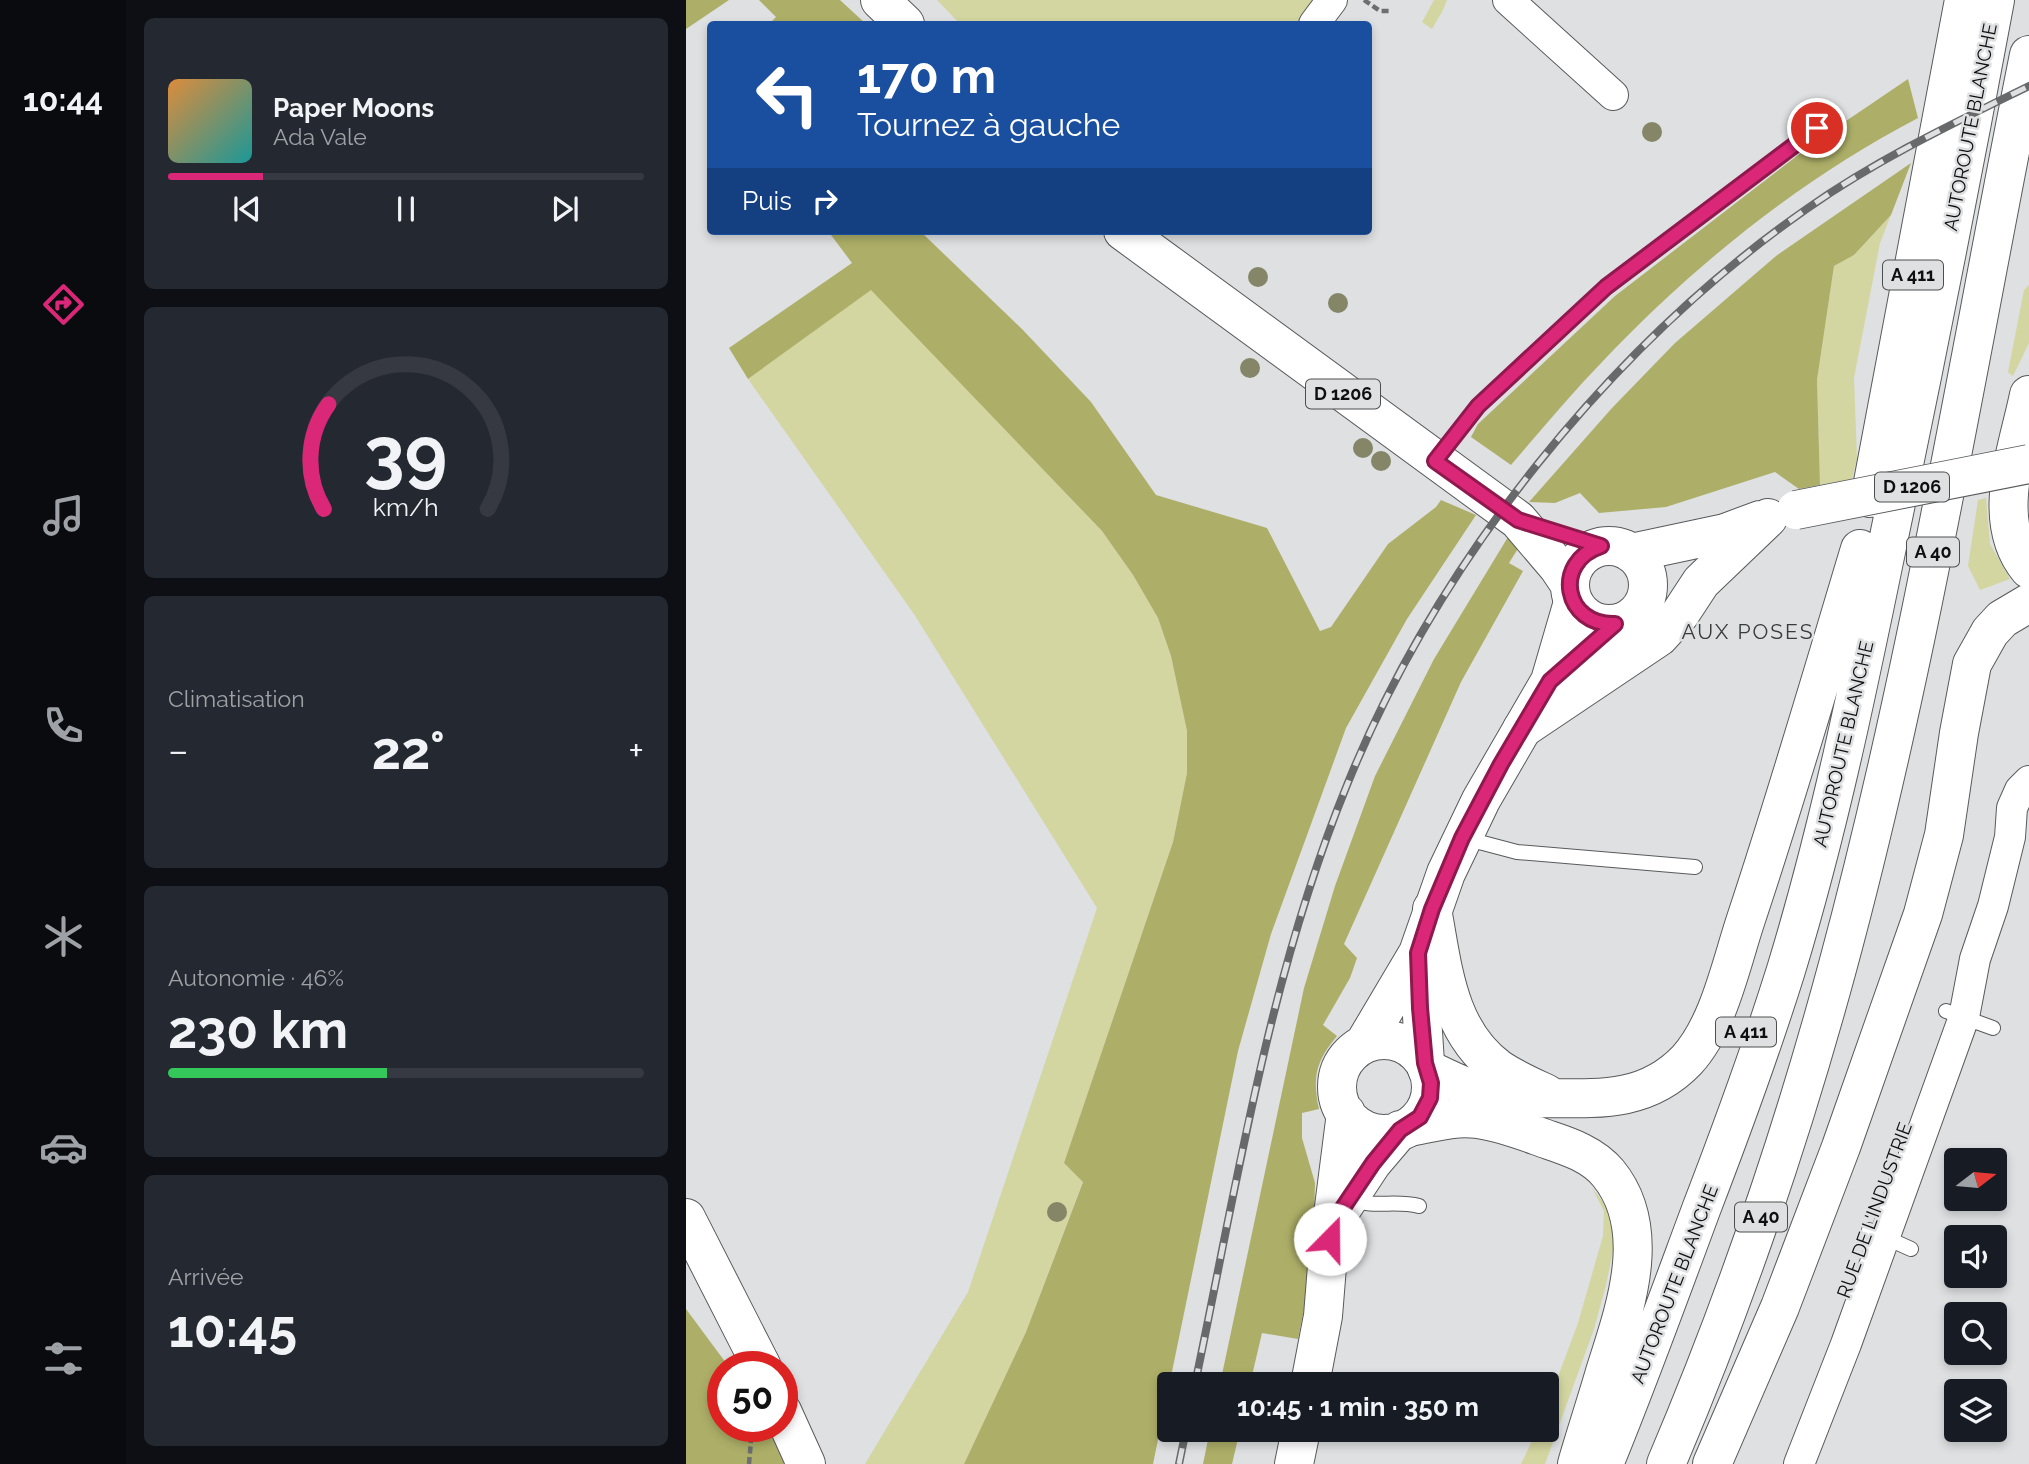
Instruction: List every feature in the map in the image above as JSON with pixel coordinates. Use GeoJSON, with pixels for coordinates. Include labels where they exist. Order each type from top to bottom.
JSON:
{"type":"FeatureCollection","features":[{"type":"Feature","properties":{"kind":"main road"},"geometry":{"type":"LineString","coordinates":[[880,0],[902,21]]}},
{"type":"Feature","properties":{"kind":"main road","name":"AUTOROUTE BLANCHE"},"geometry":{"type":"LineString","coordinates":[[1860,549],[1964,0]]}},
{"type":"Feature","properties":{"kind":"main road","name":"AUTOROUTE BLANCHE"},"geometry":{"type":"LineString","coordinates":[[1604,1464],[1747,1090],[1787,967],[1838,774],[1918,396],[1994,0]]}},
{"type":"Feature","properties":{"kind":"main road","name":"A 40"},"geometry":{"type":"LineString","coordinates":[[1666,1464],[1727,1312],[1758,1224],[1797,1105],[1838,964],[1878,804],[1930,568],[2029,55]]}},
{"type":"Feature","properties":{"kind":"main road","name":"D 1206"},"geometry":{"type":"LineString","coordinates":[[1142,237],[1435,461],[1518,520],[1558,567],[1572,593]]}},
{"type":"Feature","properties":{"kind":"main road"},"geometry":{"type":"LineString","coordinates":[[2029,395],[2007,511],[2016,550],[2029,569]]}},
{"type":"Feature","properties":{"kind":"main road","name":"D 1206"},"geometry":{"type":"LineString","coordinates":[[1518,520],[1616,549],[1725,533],[1782,514],[2029,464]]}},
{"type":"Feature","properties":{"kind":"main road"},"geometry":{"type":"LineString","coordinates":[[1522,729],[1659,637],[1706,576],[1782,514]]}},
{"type":"Feature","properties":{"kind":"main road","name":"D 1206"},"geometry":{"type":"LineString","coordinates":[[1646,594],[1725,533]]}},
{"type":"Feature","properties":{"kind":"main road"},"geometry":{"type":"LineString","coordinates":[[1550,681],[1615,624],[1635,614],[1646,594],[1645,571],[1616,549],[1592,549],[1578,560],[1570,576],[1572,593],[1550,681],[1462,838],[1432,909],[1418,953],[1364,1044],[1346,1060],[1340,1074],[1339,1099],[1346,1113],[1359,1125],[1374,1132],[1392,1133],[1454,1119],[1476,1119],[1565,1145],[1591,1158],[1609,1174],[1619,1191],[1631,1225],[1631,1273],[1615,1340],[1577,1464]]}},
{"type":"Feature","properties":{"kind":"main road"},"geometry":{"type":"LineString","coordinates":[[1364,1044],[1383,1040],[1401,1043],[1412,1049],[1426,1066],[1487,1094],[1506,1098],[1591,1100],[1632,1094],[1670,1075],[1686,1061],[1699,1045],[1717,1007],[1760,878],[1860,549]]}},
{"type":"Feature","properties":{"kind":"main road","name":"A 411"},"geometry":{"type":"LineString","coordinates":[[1702,1208],[1792,857],[1860,549]]}},
{"type":"Feature","properties":{"kind":"main road"},"geometry":{"type":"LineString","coordinates":[[1572,593],[1590,619],[1615,624]]}},
{"type":"Feature","properties":{"kind":"main road"},"geometry":{"type":"LineString","coordinates":[[1712,1464],[1789,1282],[1923,914],[1944,835],[1972,664],[1990,632],[2009,614],[2029,603]]}},
{"type":"Feature","properties":{"kind":"main road"},"geometry":{"type":"LineString","coordinates":[[1432,909],[1451,1005],[1470,1040],[1499,1068],[1555,1098]]}},
{"type":"Feature","properties":{"kind":"main road"},"geometry":{"type":"LineString","coordinates":[[1340,1211],[1373,1163],[1424,1111],[1430,1098],[1431,1083],[1426,1066],[1418,953]]}},
{"type":"Feature","properties":{"kind":"main road"},"geometry":{"type":"LineString","coordinates":[[1312,1372],[1340,1211],[1346,1113]]}},
{"type":"Feature","properties":{"kind":"main road"},"geometry":{"type":"LineString","coordinates":[[686,1218],[754,1351]]}},
{"type":"Feature","properties":{"kind":"main road"},"geometry":{"type":"LineString","coordinates":[[796,1442],[806,1464]]}},
{"type":"Feature","properties":{"kind":"main road"},"geometry":{"type":"LineString","coordinates":[[1294,1464],[1299,1442]]}},
{"type":"Feature","properties":{"kind":"street"},"geometry":{"type":"LineString","coordinates":[[1316,21],[1332,0]]}},
{"type":"Feature","properties":{"kind":"street"},"geometry":{"type":"LineString","coordinates":[[1508,0],[1614,95]]}},
{"type":"Feature","properties":{"kind":"street","name":"RUE DE L'INDUSTRIE"},"geometry":{"type":"LineString","coordinates":[[1799,1464],[2019,827],[2012,808],[2020,790],[2029,781]]}},
{"type":"Feature","properties":{"kind":"street","name":"RUE DE L'INDUSTRIE"},"geometry":{"type":"LineString","coordinates":[[1779,1464],[1877,1233]]}},
{"type":"Feature","properties":{"kind":"lane"},"geometry":{"type":"LineString","coordinates":[[1435,461],[1478,406],[1606,287],[1817,128]]}},
{"type":"Feature","properties":{"kind":"lane"},"geometry":{"type":"LineString","coordinates":[[1462,838],[1517,852],[1695,867]]}},
{"type":"Feature","properties":{"kind":"lane"},"geometry":{"type":"LineString","coordinates":[[1955,1014],[1993,1028]]}},
{"type":"Feature","properties":{"kind":"lane"},"geometry":{"type":"LineString","coordinates":[[1340,1211],[1362,1203],[1377,1205],[1404,1202],[1419,1206]]}},
{"type":"Feature","properties":{"kind":"lane"},"geometry":{"type":"LineString","coordinates":[[1877,1233],[1912,1249]]}},
{"type":"Feature","properties":{"kind":"path"},"geometry":{"type":"LineString","coordinates":[[1364,0],[1380,11],[1391,11]]}},
{"type":"Feature","properties":{"kind":"path"},"geometry":{"type":"LineString","coordinates":[[749,1464],[751,1442]]}},
{"type":"Feature","properties":{"kind":"green space"},"geometry":{"type":"Polygon","coordinates":[[[686,0],[729,0],[686,29],[686,0]]]}},
{"type":"Feature","properties":{"kind":"green space"},"geometry":{"type":"Polygon","coordinates":[[[759,0],[840,0],[863,21],[772,21],[776,17],[759,0]]]}},
{"type":"Feature","properties":{"kind":"green space"},"geometry":{"type":"Polygon","coordinates":[[[937,0],[1316,0],[1299,21],[957,21],[937,0]]]}},
{"type":"Feature","properties":{"kind":"green space"},"geometry":{"type":"Polygon","coordinates":[[[1434,0],[1447,0],[1432,29],[1422,22],[1434,0]]]}},
{"type":"Feature","properties":{"kind":"green space"},"geometry":{"type":"Polygon","coordinates":[[[1908,79],[1918,118],[1832,168],[1751,226],[1712,258],[1638,325],[1603,361],[1511,465],[1471,437],[1478,424],[1615,296],[1815,142],[1908,79]]]}},
{"type":"Feature","properties":{"kind":"green space"},"geometry":{"type":"Polygon","coordinates":[[[1911,163],[1891,215],[1854,255],[1834,266],[1817,380],[1820,485],[1799,489],[1775,472],[1666,507],[1599,513],[1580,493],[1555,503],[1529,502],[1612,408],[1675,343],[1776,256],[1911,163]]]}},
{"type":"Feature","properties":{"kind":"green space"},"geometry":{"type":"Polygon","coordinates":[[[1891,215],[1880,243],[1854,378],[1857,459],[1852,479],[1820,485],[1817,380],[1834,266],[1854,255],[1891,215]]]}},
{"type":"Feature","properties":{"kind":"green space"},"geometry":{"type":"Polygon","coordinates":[[[831,235],[924,235],[1022,329],[1091,402],[1156,495],[1267,528],[1320,631],[1331,627],[1388,544],[1436,507],[1441,500],[1476,515],[1407,619],[1346,728],[1271,934],[1238,1051],[1172,1372],[1157,1372],[1158,1442],[1153,1464],[964,1464],[1026,1332],[1083,1182],[1064,1163],[1173,842],[1187,773],[1187,731],[1171,656],[1158,618],[1133,575],[1102,531],[871,290],[748,379],[729,348],[852,263],[831,235]]]}},
{"type":"Feature","properties":{"kind":"green space"},"geometry":{"type":"Polygon","coordinates":[[[2029,285],[2029,343],[2013,376],[2008,372],[2024,290],[2029,285]]]}},
{"type":"Feature","properties":{"kind":"green space"},"geometry":{"type":"Polygon","coordinates":[[[871,289],[1102,531],[1133,575],[1158,618],[1171,656],[1187,731],[1187,773],[1173,842],[1064,1163],[1083,1181],[1026,1332],[964,1464],[865,1464],[968,1292],[1097,908],[914,614],[748,379],[871,289]]]}},
{"type":"Feature","properties":{"kind":"green space"},"geometry":{"type":"Polygon","coordinates":[[[1986,498],[1990,544],[2010,579],[1980,590],[1968,566],[1978,500],[1986,498]]]}},
{"type":"Feature","properties":{"kind":"green space"},"geometry":{"type":"Polygon","coordinates":[[[1508,537],[1519,547],[1509,563],[1523,571],[1461,682],[1344,944],[1357,958],[1350,978],[1323,1025],[1337,1036],[1324,1053],[1316,1078],[1319,1109],[1302,1113],[1302,1138],[1315,1183],[1313,1265],[1298,1339],[1262,1333],[1253,1372],[1223,1372],[1304,988],[1335,886],[1375,776],[1434,659],[1508,537]]]}},
{"type":"Feature","properties":{"kind":"green space"},"geometry":{"type":"Polygon","coordinates":[[[1592,1188],[1609,1209],[1615,1241],[1594,1329],[1559,1425],[1559,1374],[1578,1323],[1603,1236],[1604,1211],[1592,1188]]]}},
{"type":"Feature","properties":{"kind":"green space"},"geometry":{"type":"Polygon","coordinates":[[[686,1309],[717,1351],[707,1351],[707,1442],[777,1442],[787,1464],[686,1464],[686,1309]]]}},
{"type":"Feature","properties":{"kind":"green space"},"geometry":{"type":"Polygon","coordinates":[[[1208,1442],[1237,1442],[1232,1464],[1203,1464],[1208,1442]]]}},
{"type":"Feature","properties":{"kind":"green space"},"geometry":{"type":"Polygon","coordinates":[[[1531,1442],[1553,1442],[1545,1464],[1521,1464],[1531,1442]]]}},
{"type":"Feature","properties":{"kind":"railway"},"geometry":{"type":"LineString","coordinates":[[1197,1372],[1258,1081],[1296,931],[1320,857],[1347,785],[1385,702],[1429,620],[1480,541],[1537,464],[1599,392],[1666,325],[1735,263],[1808,208],[1862,173],[2029,86]]}},
{"type":"Feature","properties":{"kind":"railway"},"geometry":{"type":"LineString","coordinates":[[1179,1464],[1184,1442]]}},
{"type":"Feature","properties":{"kind":"district","name":"AUX POSES"},"geometry":{"type":"Point","coordinates":[1748,632]}},
{"type":"Feature","properties":{"kind":"route"},"geometry":{"type":"LineString","coordinates":[[1330,1239],[1332,1224],[1373,1163],[1400,1130],[1409,1127],[1420,1117],[1430,1098],[1431,1083],[1425,1063],[1420,1008],[1418,953],[1432,909],[1462,838],[1501,764],[1550,681],[1615,624],[1598,622],[1584,615],[1573,602],[1570,590],[1570,576],[1578,560],[1592,549],[1601,546],[1518,520],[1435,461],[1478,406],[1606,287],[1817,128]]}}]}
